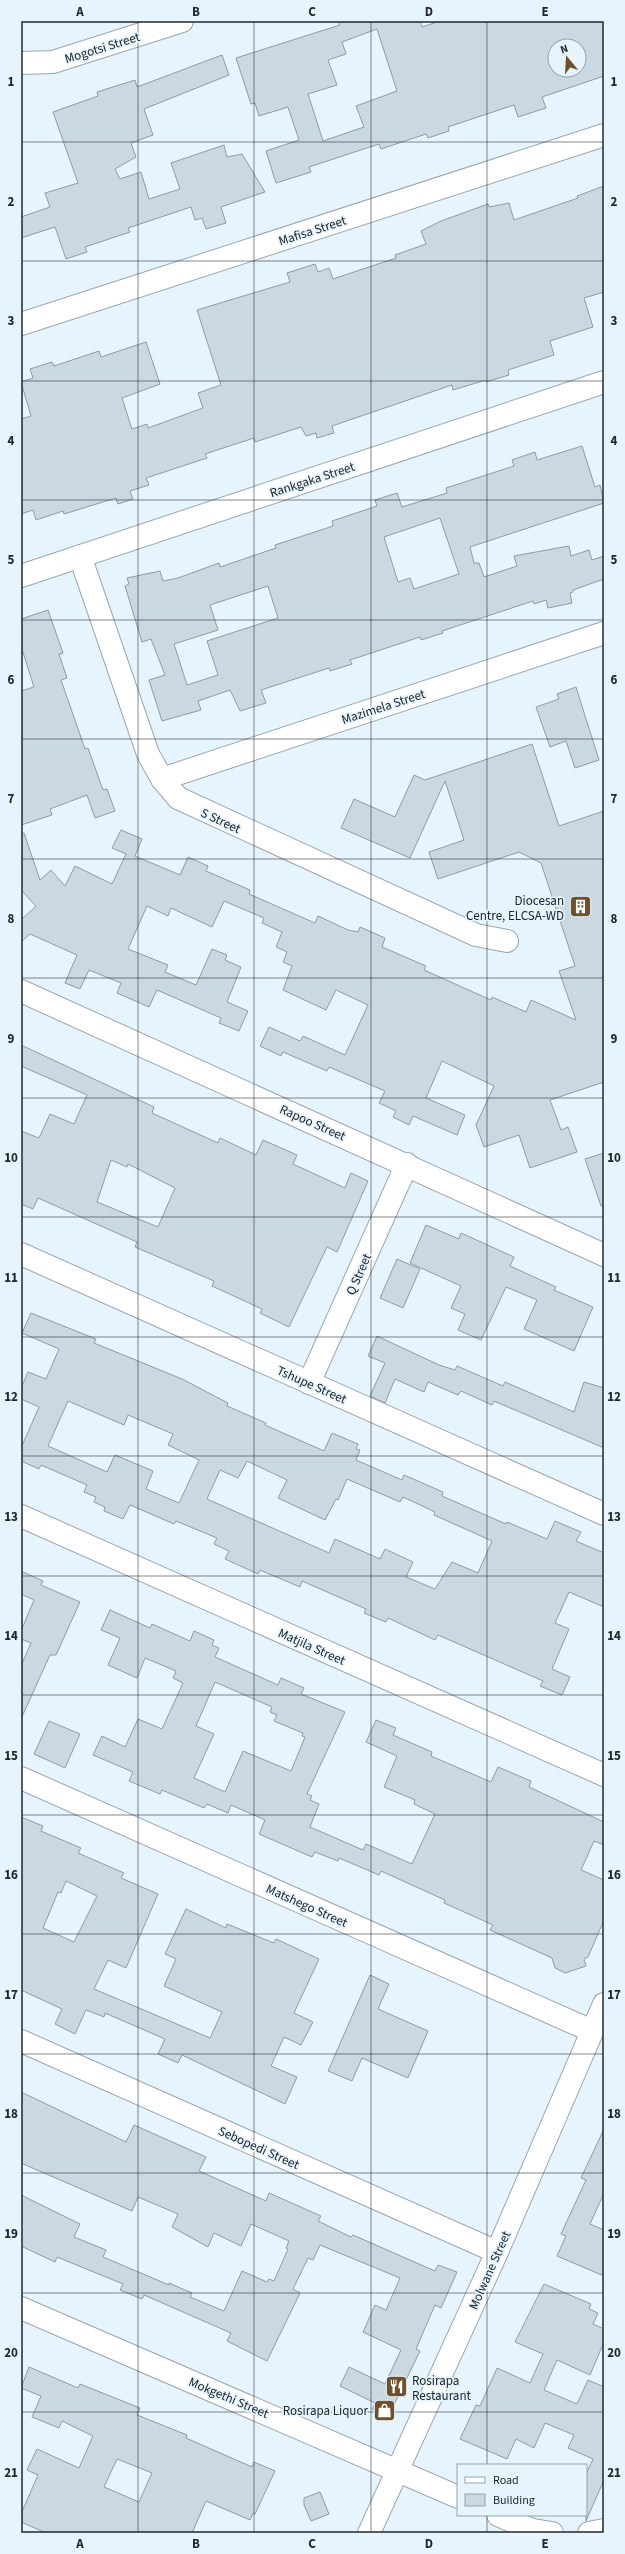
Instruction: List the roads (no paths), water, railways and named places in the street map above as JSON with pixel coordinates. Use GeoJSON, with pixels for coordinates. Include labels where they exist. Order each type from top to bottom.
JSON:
{"type":"FeatureCollection","features":[{"type":"Feature","properties":{"kind":"street","name":"Mogotsi Street"},"geometry":{"type":"LineString","coordinates":[[21,63],[53,62],[182,21]]}},
{"type":"Feature","properties":{"kind":"street","name":"Mafisa Street"},"geometry":{"type":"LineString","coordinates":[[21,324],[604,135]]}},
{"type":"Feature","properties":{"kind":"street","name":"Rankgaka Street"},"geometry":{"type":"LineString","coordinates":[[21,576],[604,382]]}},
{"type":"Feature","properties":{"kind":"street","name":"S Street"},"geometry":{"type":"LineString","coordinates":[[80,556],[148,754],[162,779],[178,798],[200,810],[476,935],[507,941]]}},
{"type":"Feature","properties":{"kind":"street","name":"Mazimela Street"},"geometry":{"type":"LineString","coordinates":[[162,779],[604,633]]}},
{"type":"Feature","properties":{"kind":"street","name":"Rapoo Street"},"geometry":{"type":"LineString","coordinates":[[21,991],[407,1164],[604,1255]]}},
{"type":"Feature","properties":{"kind":"street","name":"Q Street"},"geometry":{"type":"LineString","coordinates":[[309,1383],[407,1164]]}},
{"type":"Feature","properties":{"kind":"street","name":"Tshupe Street"},"geometry":{"type":"LineString","coordinates":[[21,1254],[604,1514]]}},
{"type":"Feature","properties":{"kind":"street","name":"Matjila Street"},"geometry":{"type":"LineString","coordinates":[[21,1516],[604,1775]]}},
{"type":"Feature","properties":{"kind":"street","name":"Matshego Street"},"geometry":{"type":"LineString","coordinates":[[21,1778],[592,2031]]}},
{"type":"Feature","properties":{"kind":"street","name":"Molwane Street"},"geometry":{"type":"LineString","coordinates":[[369,2533],[497,2252],[604,2004]]}},
{"type":"Feature","properties":{"kind":"street","name":"Sebopedi Street"},"geometry":{"type":"LineString","coordinates":[[21,2041],[497,2252]]}},
{"type":"Feature","properties":{"kind":"street","name":"Mokgethi Street"},"geometry":{"type":"LineString","coordinates":[[21,2308],[457,2497]]}},
{"type":"Feature","properties":{"kind":"street"},"geometry":{"type":"LineString","coordinates":[[500,2516],[540,2532]]}},
{"type":"Feature","properties":{"kind":"street"},"geometry":{"type":"LineString","coordinates":[[589,2533],[604,2530]]}},
{"type":"Feature","properties":{"kind":"place","name":"Diocesan Centre, ELCSA-WD"},"geometry":{"type":"Point","coordinates":[580,907]}},
{"type":"Feature","properties":{"kind":"place","name":"Rosirapa Restaurant"},"geometry":{"type":"Point","coordinates":[396,2387]}},
{"type":"Feature","properties":{"kind":"place","name":"Rosirapa Liquor"},"geometry":{"type":"Point","coordinates":[384,2410]}}]}
